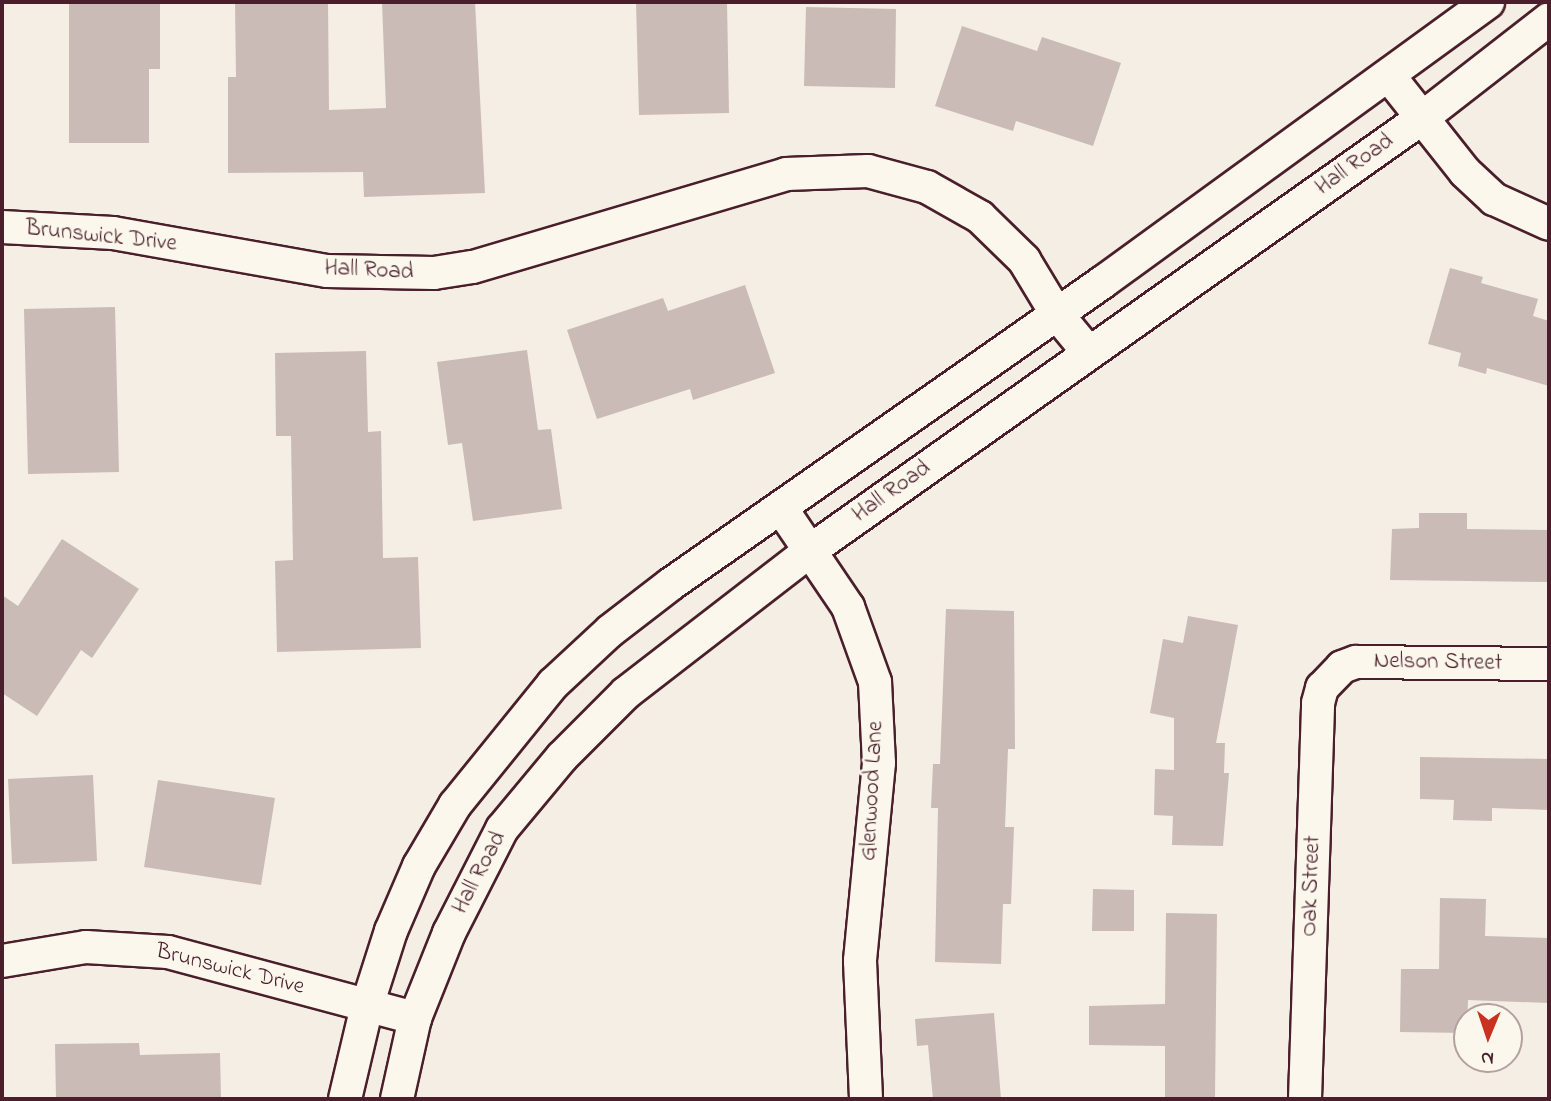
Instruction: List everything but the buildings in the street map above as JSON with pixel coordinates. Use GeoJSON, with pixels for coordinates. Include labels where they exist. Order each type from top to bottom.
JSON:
{"type":"FeatureCollection","features":[{"type":"Feature","properties":{"kind":"street"},"geometry":{"type":"LineString","coordinates":[[345,1099],[367,1006],[391,931],[419,866],[454,805],[502,742],[553,684],[610,631],[1389,76],[1488,2]]}},
{"type":"Feature","properties":{"kind":"street","name":"Hall Road"},"geometry":{"type":"LineString","coordinates":[[397,1099],[415,1018],[449,933],[502,829],[562,757],[626,693],[811,550],[1422,118],[1549,19]]}},
{"type":"Feature","properties":{"kind":"street"},"geometry":{"type":"LineString","coordinates":[[1389,76],[1465,172],[1494,199],[1549,224]]}},
{"type":"Feature","properties":{"kind":"street","name":"Hall Road"},"geometry":{"type":"LineString","coordinates":[[200,248],[327,271],[434,273],[473,267],[786,174],[868,171],[927,187],[980,217],[1024,260],[1056,313],[1089,353]]}},
{"type":"Feature","properties":{"kind":"street","name":"Brunswick Drive"},"geometry":{"type":"LineString","coordinates":[[2,227],[113,233],[200,248]]}},
{"type":"Feature","properties":{"kind":"street","name":"Glenwood Lane"},"geometry":{"type":"LineString","coordinates":[[781,508],[848,607],[868,654],[877,701],[879,763],[860,961],[866,1099]]}},
{"type":"Feature","properties":{"kind":"street","name":"Nelson Street"},"geometry":{"type":"LineString","coordinates":[[1330,676],[1356,662],[1549,664]]}},
{"type":"Feature","properties":{"kind":"street","name":"Oak Street"},"geometry":{"type":"LineString","coordinates":[[1305,1099],[1318,703],[1330,676]]}},
{"type":"Feature","properties":{"kind":"street","name":"Brunswick Drive"},"geometry":{"type":"LineString","coordinates":[[2,961],[86,947],[168,952],[415,1018]]}}]}
